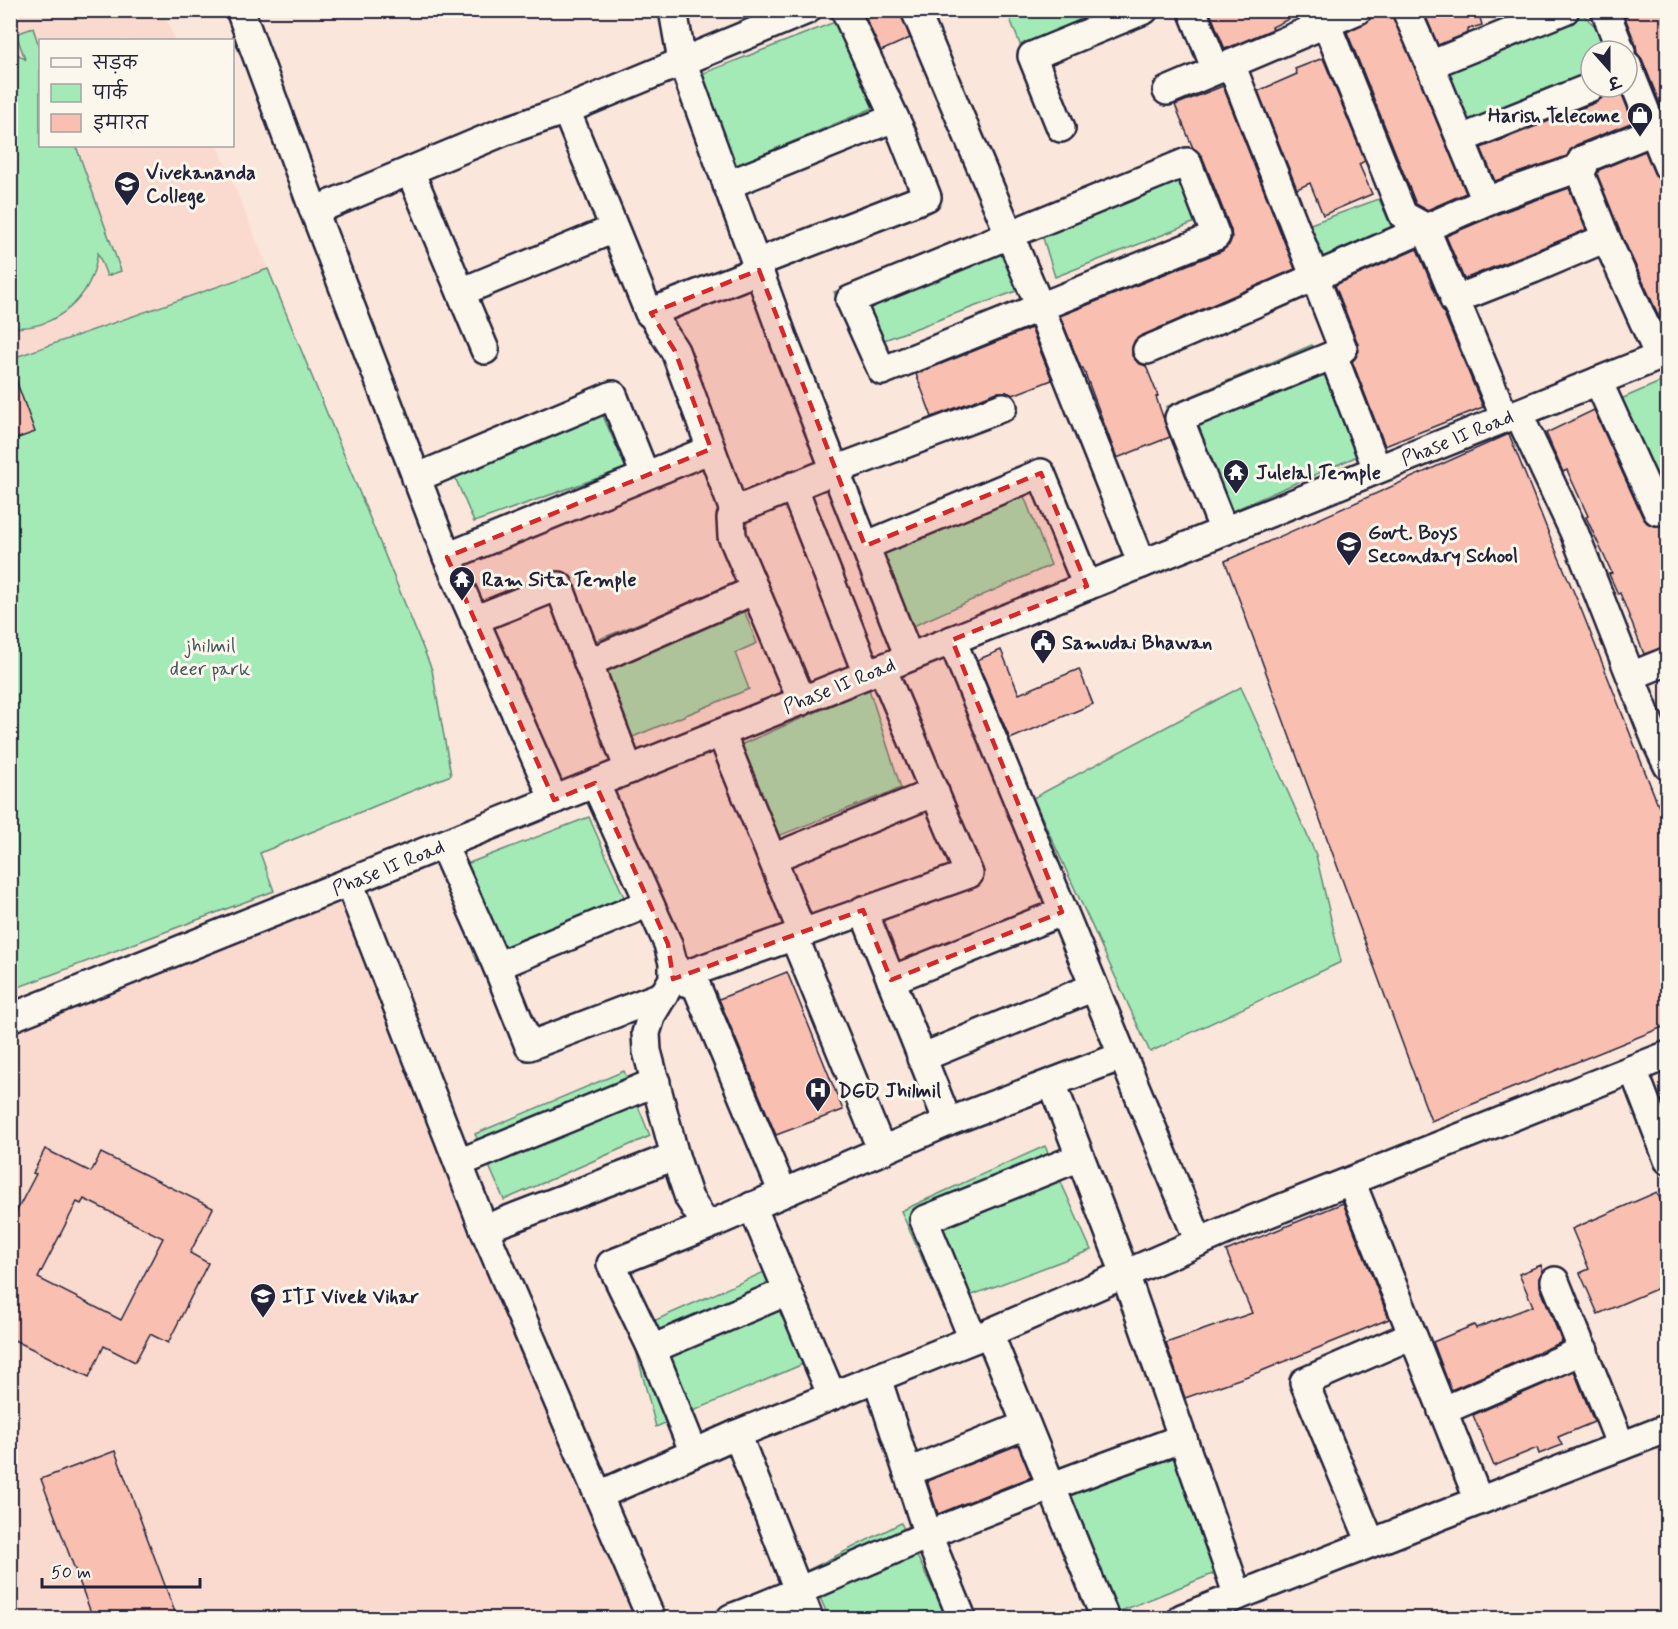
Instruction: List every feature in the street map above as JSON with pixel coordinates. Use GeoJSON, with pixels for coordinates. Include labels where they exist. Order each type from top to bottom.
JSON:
{"type":"FeatureCollection","features":[{"type":"Feature","properties":{"kind":"street"},"geometry":{"type":"LineString","coordinates":[[240,10],[314,211],[447,557],[554,800]]}},
{"type":"Feature","properties":{"kind":"street"},"geometry":{"type":"LineString","coordinates":[[673,10],[682,61],[788,351],[909,657]]}},
{"type":"Feature","properties":{"kind":"street"},"geometry":{"type":"LineString","coordinates":[[314,211],[505,131],[566,110],[807,10]]}},
{"type":"Feature","properties":{"kind":"street"},"geometry":{"type":"LineString","coordinates":[[651,313],[757,266],[927,196],[845,10]]}},
{"type":"Feature","properties":{"kind":"street"},"geometry":{"type":"LineString","coordinates":[[915,10],[1040,307],[1142,564]]}},
{"type":"Feature","properties":{"kind":"street"},"geometry":{"type":"LineString","coordinates":[[1061,128],[1032,56],[1144,10]]}},
{"type":"Feature","properties":{"kind":"street"},"geometry":{"type":"LineString","coordinates":[[1192,10],[1223,67],[1316,278],[1343,350],[1179,418],[1224,531]]}},
{"type":"Feature","properties":{"kind":"street"},"geometry":{"type":"LineString","coordinates":[[1167,91],[1358,10]]}},
{"type":"Feature","properties":{"kind":"street"},"geometry":{"type":"LineString","coordinates":[[1406,10],[1486,201]]}},
{"type":"Feature","properties":{"kind":"street"},"geometry":{"type":"LineString","coordinates":[[1430,65],[1565,10]]}},
{"type":"Feature","properties":{"kind":"street"},"geometry":{"type":"LineString","coordinates":[[1605,10],[1616,39]]}},
{"type":"Feature","properties":{"kind":"street"},"geometry":{"type":"LineString","coordinates":[[1326,23],[1403,215],[1425,227],[1454,300],[1511,416],[1574,532],[1630,676],[1666,759]]}},
{"type":"Feature","properties":{"kind":"street"},"geometry":{"type":"LineString","coordinates":[[1461,140],[1579,92]]}},
{"type":"Feature","properties":{"kind":"street"},"geometry":{"type":"LineString","coordinates":[[1147,350],[1316,278],[1425,227],[1451,219],[1486,201],[1584,166],[1582,160],[1662,151],[1639,96]]}},
{"type":"Feature","properties":{"kind":"street"},"geometry":{"type":"LineString","coordinates":[[566,110],[649,313],[675,351],[734,511]]}},
{"type":"Feature","properties":{"kind":"street"},"geometry":{"type":"LineString","coordinates":[[728,184],[894,118]]}},
{"type":"Feature","properties":{"kind":"street"},"geometry":{"type":"LineString","coordinates":[[1187,162],[1216,236],[882,371],[850,300],[1008,234],[1187,162]]}},
{"type":"Feature","properties":{"kind":"street"},"geometry":{"type":"LineString","coordinates":[[1578,168],[1606,238],[1663,355]]}},
{"type":"Feature","properties":{"kind":"street"},"geometry":{"type":"LineString","coordinates":[[410,171],[485,350]]}},
{"type":"Feature","properties":{"kind":"street"},"geometry":{"type":"LineString","coordinates":[[461,292],[614,229]]}},
{"type":"Feature","properties":{"kind":"street"},"geometry":{"type":"LineString","coordinates":[[1454,300],[1606,238]]}},
{"type":"Feature","properties":{"kind":"street"},"geometry":{"type":"LineString","coordinates":[[1333,355],[1377,469]]}},
{"type":"Feature","properties":{"kind":"street","name":"Phase II Road"},"geometry":{"type":"LineString","coordinates":[[10,1018],[1663,355]]}},
{"type":"Feature","properties":{"kind":"street"},"geometry":{"type":"LineString","coordinates":[[1598,381],[1657,511],[1668,507]]}},
{"type":"Feature","properties":{"kind":"street"},"geometry":{"type":"LineString","coordinates":[[416,478],[613,395],[645,475]]}},
{"type":"Feature","properties":{"kind":"street"},"geometry":{"type":"LineString","coordinates":[[802,701],[732,536],[730,518],[734,511],[793,486],[1003,407]]}},
{"type":"Feature","properties":{"kind":"street"},"geometry":{"type":"LineString","coordinates":[[447,557],[711,449]]}},
{"type":"Feature","properties":{"kind":"street"},"geometry":{"type":"LineString","coordinates":[[865,546],[1041,473],[1087,586]]}},
{"type":"Feature","properties":{"kind":"street"},"geometry":{"type":"LineString","coordinates":[[443,845],[530,1046],[801,932],[969,874],[935,792],[875,671],[793,486]]}},
{"type":"Feature","properties":{"kind":"street"},"geometry":{"type":"LineString","coordinates":[[474,620],[559,586],[629,770]]}},
{"type":"Feature","properties":{"kind":"street"},"geometry":{"type":"LineString","coordinates":[[588,663],[755,590]]}},
{"type":"Feature","properties":{"kind":"street"},"geometry":{"type":"LineString","coordinates":[[952,640],[1199,1242]]}},
{"type":"Feature","properties":{"kind":"street"},"geometry":{"type":"LineString","coordinates":[[1630,676],[1668,661]]}},
{"type":"Feature","properties":{"kind":"street"},"geometry":{"type":"LineString","coordinates":[[721,733],[801,932]]}},
{"type":"Feature","properties":{"kind":"street"},"geometry":{"type":"LineString","coordinates":[[595,783],[668,944],[673,963],[668,987],[652,1014],[646,1033],[647,1051],[675,1156],[689,1198],[707,1226]]}},
{"type":"Feature","properties":{"kind":"street"},"geometry":{"type":"LineString","coordinates":[[773,858],[935,792]]}},
{"type":"Feature","properties":{"kind":"street"},"geometry":{"type":"LineString","coordinates":[[349,882],[484,1229],[651,1618]]}},
{"type":"Feature","properties":{"kind":"street"},"geometry":{"type":"LineString","coordinates":[[497,966],[649,903]]}},
{"type":"Feature","properties":{"kind":"street"},"geometry":{"type":"LineString","coordinates":[[864,910],[948,1122]]}},
{"type":"Feature","properties":{"kind":"street"},"geometry":{"type":"LineString","coordinates":[[891,980],[1062,912]]}},
{"type":"Feature","properties":{"kind":"street"},"geometry":{"type":"LineString","coordinates":[[801,932],[795,939],[882,1151]]}},
{"type":"Feature","properties":{"kind":"street"},"geometry":{"type":"LineString","coordinates":[[668,987],[696,985],[783,1193]]}},
{"type":"Feature","properties":{"kind":"street"},"geometry":{"type":"LineString","coordinates":[[921,1058],[1094,987]]}},
{"type":"Feature","properties":{"kind":"street"},"geometry":{"type":"LineString","coordinates":[[599,1495],[737,1434],[981,1336],[1199,1242],[1668,1055]]}},
{"type":"Feature","properties":{"kind":"street"},"geometry":{"type":"LineString","coordinates":[[694,1453],[652,1349],[611,1264],[707,1226],[948,1122],[1122,1056]]}},
{"type":"Feature","properties":{"kind":"street"},"geometry":{"type":"LineString","coordinates":[[1633,1069],[1668,1160]]}},
{"type":"Feature","properties":{"kind":"street"},"geometry":{"type":"LineString","coordinates":[[459,1163],[656,1082]]}},
{"type":"Feature","properties":{"kind":"street"},"geometry":{"type":"LineString","coordinates":[[1052,1083],[1125,1274],[1238,1596]]}},
{"type":"Feature","properties":{"kind":"street"},"geometry":{"type":"LineString","coordinates":[[484,1229],[675,1156]]}},
{"type":"Feature","properties":{"kind":"street"},"geometry":{"type":"LineString","coordinates":[[1080,1157],[924,1220],[1026,1425],[1106,1618]]}},
{"type":"Feature","properties":{"kind":"street"},"geometry":{"type":"LineString","coordinates":[[1351,1181],[1479,1501]]}},
{"type":"Feature","properties":{"kind":"street"},"geometry":{"type":"LineString","coordinates":[[752,1206],[832,1396]]}},
{"type":"Feature","properties":{"kind":"street"},"geometry":{"type":"LineString","coordinates":[[1555,1281],[1621,1446]]}},
{"type":"Feature","properties":{"kind":"street"},"geometry":{"type":"LineString","coordinates":[[652,1349],[788,1291]]}},
{"type":"Feature","properties":{"kind":"street"},"geometry":{"type":"LineString","coordinates":[[1371,1544],[1304,1382],[1412,1335]]}},
{"type":"Feature","properties":{"kind":"street"},"geometry":{"type":"LineString","coordinates":[[1442,1411],[1584,1350]]}},
{"type":"Feature","properties":{"kind":"street"},"geometry":{"type":"LineString","coordinates":[[877,1378],[928,1535],[962,1618]]}},
{"type":"Feature","properties":{"kind":"street"},"geometry":{"type":"LineString","coordinates":[[908,1472],[1026,1425]]}},
{"type":"Feature","properties":{"kind":"street"},"geometry":{"type":"LineString","coordinates":[[1182,1618],[1668,1428]]}},
{"type":"Feature","properties":{"kind":"street"},"geometry":{"type":"LineString","coordinates":[[737,1434],[809,1618]]}},
{"type":"Feature","properties":{"kind":"street"},"geometry":{"type":"LineString","coordinates":[[731,1618],[1051,1486],[1183,1438]]}},
{"type":"Feature","properties":{"kind":"highlighted area"},"geometry":{"type":"Polygon","coordinates":[[[759,270],[865,546],[1041,473],[1087,586],[952,640],[1062,912],[891,980],[863,910],[673,979],[668,944],[595,783],[554,800],[447,557],[711,449],[675,351],[651,313],[759,270]]]}},
{"type":"Feature","properties":{"kind":"shaded area","name":"Vivekananda College"},"geometry":{"type":"Polygon","coordinates":[[[10,11],[163,11],[175,39],[39,39],[39,147],[218,147],[268,269],[11,359],[10,11]]]}},
{"type":"Feature","properties":{"kind":"shaded area","name":"ITI Vivek Vihar"},"geometry":{"type":"Polygon","coordinates":[[[352,900],[633,1618],[11,1618],[10,1020],[352,900]]]}},
{"type":"Feature","properties":{"kind":"green space"},"geometry":{"type":"Polygon","coordinates":[[[1007,11],[1102,11],[1021,47],[1007,11]]]}},
{"type":"Feature","properties":{"kind":"green space"},"geometry":{"type":"Polygon","coordinates":[[[1580,12],[1599,30],[1603,39],[1579,39],[1579,84],[1462,132],[1437,68],[1495,43],[1580,12]]]}},
{"type":"Feature","properties":{"kind":"green space"},"geometry":{"type":"Polygon","coordinates":[[[835,22],[873,108],[721,172],[686,80],[835,22]]]}},
{"type":"Feature","properties":{"kind":"green space"},"geometry":{"type":"Polygon","coordinates":[[[33,28],[39,46],[39,147],[76,147],[121,271],[107,276],[98,253],[86,288],[70,308],[48,321],[24,327],[11,327],[10,49],[25,59],[16,34],[33,28]]]}},
{"type":"Feature","properties":{"kind":"green space"},"geometry":{"type":"Polygon","coordinates":[[[1171,156],[1198,221],[1055,277],[1035,212],[1171,156]]]}},
{"type":"Feature","properties":{"kind":"green space"},"geometry":{"type":"Polygon","coordinates":[[[1379,199],[1397,240],[1324,271],[1305,226],[1379,199]]]}},
{"type":"Feature","properties":{"kind":"green space"},"geometry":{"type":"Polygon","coordinates":[[[1001,232],[1019,290],[860,349],[834,292],[1001,232]]]}},
{"type":"Feature","properties":{"kind":"green space","name":"jhilmil deer park"},"geometry":{"type":"Polygon","coordinates":[[[268,269],[432,670],[451,775],[260,853],[274,891],[11,990],[10,359],[268,269]]]}},
{"type":"Feature","properties":{"kind":"green space"},"geometry":{"type":"Polygon","coordinates":[[[1312,345],[1362,454],[1207,522],[1166,407],[1312,345]]]}},
{"type":"Feature","properties":{"kind":"green space"},"geometry":{"type":"Polygon","coordinates":[[[1667,379],[1667,481],[1647,489],[1612,403],[1667,379]]]}},
{"type":"Feature","properties":{"kind":"green space"},"geometry":{"type":"Polygon","coordinates":[[[592,391],[626,468],[474,522],[446,456],[592,391]]]}},
{"type":"Feature","properties":{"kind":"green space"},"geometry":{"type":"Polygon","coordinates":[[[1015,473],[1051,565],[902,631],[868,535],[1015,473]]]}},
{"type":"Feature","properties":{"kind":"green space"},"geometry":{"type":"Polygon","coordinates":[[[734,585],[757,643],[735,653],[749,689],[623,741],[585,645],[734,585]]]}},
{"type":"Feature","properties":{"kind":"green space"},"geometry":{"type":"Polygon","coordinates":[[[1241,687],[1316,855],[1341,962],[1150,1052],[1033,798],[1241,687]]]}},
{"type":"Feature","properties":{"kind":"green space"},"geometry":{"type":"Polygon","coordinates":[[[869,689],[901,788],[755,845],[722,753],[869,689]]]}},
{"type":"Feature","properties":{"kind":"green space"},"geometry":{"type":"Polygon","coordinates":[[[589,817],[624,897],[477,961],[443,873],[589,817]]]}},
{"type":"Feature","properties":{"kind":"green space"},"geometry":{"type":"Polygon","coordinates":[[[624,1071],[650,1136],[504,1200],[475,1134],[624,1071]]]}},
{"type":"Feature","properties":{"kind":"green space"},"geometry":{"type":"Polygon","coordinates":[[[1045,1146],[1091,1250],[943,1306],[901,1211],[1045,1146]]]}},
{"type":"Feature","properties":{"kind":"green space"},"geometry":{"type":"Polygon","coordinates":[[[771,1269],[810,1361],[656,1427],[631,1331],[771,1269]]]}},
{"type":"Feature","properties":{"kind":"green space"},"geometry":{"type":"Polygon","coordinates":[[[1164,1432],[1215,1573],[1116,1613],[1060,1470],[1164,1432]]]}},
{"type":"Feature","properties":{"kind":"green space"},"geometry":{"type":"Polygon","coordinates":[[[901,1523],[947,1618],[829,1618],[808,1570],[901,1523]]]}},
{"type":"Feature","properties":{"kind":"building"},"geometry":{"type":"Polygon","coordinates":[[[886,10],[900,10],[910,38],[881,51],[866,19],[886,10]]]}},
{"type":"Feature","properties":{"kind":"building"},"geometry":{"type":"Polygon","coordinates":[[[1209,10],[1307,10],[1272,27],[1273,29],[1225,49],[1209,10]]]}},
{"type":"Feature","properties":{"kind":"building"},"geometry":{"type":"Polygon","coordinates":[[[1374,10],[1391,10],[1466,193],[1427,210],[1416,204],[1347,32],[1370,20],[1374,10]]]}},
{"type":"Feature","properties":{"kind":"building"},"geometry":{"type":"Polygon","coordinates":[[[1423,10],[1478,10],[1482,25],[1468,29],[1468,33],[1438,45],[1423,10]]]}},
{"type":"Feature","properties":{"kind":"building"},"geometry":{"type":"Polygon","coordinates":[[[1622,10],[1668,10],[1668,124],[1639,55],[1639,39],[1634,39],[1622,10]]]}},
{"type":"Feature","properties":{"kind":"building"},"geometry":{"type":"Polygon","coordinates":[[[1323,58],[1365,161],[1359,164],[1372,194],[1323,215],[1310,183],[1297,189],[1258,91],[1297,74],[1295,69],[1323,58]]]}},
{"type":"Feature","properties":{"kind":"building"},"geometry":{"type":"Polygon","coordinates":[[[1223,86],[1295,269],[1135,340],[1132,356],[1138,363],[1146,366],[1170,437],[1117,458],[1083,368],[1081,368],[1060,316],[1222,251],[1229,245],[1232,238],[1231,230],[1202,156],[1193,148],[1175,105],[1223,86]]]}},
{"type":"Feature","properties":{"kind":"building"},"geometry":{"type":"Polygon","coordinates":[[[1601,99],[1624,99],[1633,122],[1576,145],[1567,156],[1495,181],[1481,148],[1601,99]]]}},
{"type":"Feature","properties":{"kind":"building"},"geometry":{"type":"Polygon","coordinates":[[[1645,151],[1659,180],[1668,182],[1668,336],[1620,232],[1597,174],[1599,170],[1645,151]]]}},
{"type":"Feature","properties":{"kind":"building"},"geometry":{"type":"Polygon","coordinates":[[[1569,188],[1586,230],[1464,279],[1446,236],[1569,188]]]}},
{"type":"Feature","properties":{"kind":"building"},"geometry":{"type":"Polygon","coordinates":[[[1417,249],[1483,407],[1385,446],[1352,361],[1359,351],[1358,344],[1335,285],[1417,249]]]}},
{"type":"Feature","properties":{"kind":"building"},"geometry":{"type":"Polygon","coordinates":[[[1031,328],[1052,380],[1013,395],[997,392],[932,417],[916,374],[1031,328]]]}},
{"type":"Feature","properties":{"kind":"building"},"geometry":{"type":"Polygon","coordinates":[[[12,369],[35,432],[10,441],[10,370],[12,369]]]}},
{"type":"Feature","properties":{"kind":"building"},"geometry":{"type":"Polygon","coordinates":[[[1594,410],[1643,518],[1654,526],[1668,524],[1668,646],[1644,654],[1620,593],[1618,594],[1609,574],[1612,573],[1586,517],[1588,516],[1567,470],[1563,472],[1546,433],[1594,410]]]}},
{"type":"Feature","properties":{"kind":"building"},"geometry":{"type":"Polygon","coordinates":[[[1509,434],[1668,830],[1668,1025],[1431,1121],[1225,561],[1509,434]]]}},
{"type":"Feature","properties":{"kind":"building"},"geometry":{"type":"Polygon","coordinates":[[[1001,650],[1019,694],[1079,669],[1093,704],[1010,739],[977,660],[1001,650]]]}},
{"type":"Feature","properties":{"kind":"building"},"geometry":{"type":"Polygon","coordinates":[[[787,972],[843,1110],[776,1135],[719,999],[787,972]]]}},
{"type":"Feature","properties":{"kind":"building"},"geometry":{"type":"Polygon","coordinates":[[[45,1149],[91,1172],[101,1153],[213,1208],[190,1253],[208,1263],[168,1343],[150,1334],[135,1362],[104,1346],[89,1377],[10,1338],[10,1224],[36,1174],[33,1173],[45,1149]],[[84,1199],[81,1204],[77,1202],[38,1278],[121,1320],[163,1238],[84,1199]]]}},
{"type":"Feature","properties":{"kind":"building"},"geometry":{"type":"Polygon","coordinates":[[[1657,1192],[1668,1218],[1668,1284],[1598,1314],[1580,1273],[1589,1269],[1572,1229],[1657,1192]]]}},
{"type":"Feature","properties":{"kind":"building"},"geometry":{"type":"Polygon","coordinates":[[[1343,1203],[1389,1319],[1259,1372],[1185,1398],[1166,1343],[1252,1313],[1226,1251],[1343,1203]]]}},
{"type":"Feature","properties":{"kind":"building"},"geometry":{"type":"Polygon","coordinates":[[[1541,1265],[1543,1271],[1540,1287],[1562,1342],[1451,1390],[1433,1342],[1474,1325],[1476,1328],[1533,1306],[1519,1274],[1541,1265]]]}},
{"type":"Feature","properties":{"kind":"building"},"geometry":{"type":"Polygon","coordinates":[[[1574,1371],[1594,1422],[1558,1437],[1562,1445],[1539,1454],[1537,1448],[1494,1466],[1473,1415],[1574,1371]]]}},
{"type":"Feature","properties":{"kind":"building"},"geometry":{"type":"Polygon","coordinates":[[[1018,1445],[1031,1477],[938,1514],[927,1481],[1018,1445]]]}},
{"type":"Feature","properties":{"kind":"building"},"geometry":{"type":"Polygon","coordinates":[[[115,1451],[176,1615],[167,1618],[93,1618],[41,1479],[115,1451]]]}},
{"type":"Feature","properties":{"kind":"place","name":"Harish Telecome"},"geometry":{"type":"Point","coordinates":[1640,138]}},
{"type":"Feature","properties":{"kind":"place","name":"Vivekananda College"},"geometry":{"type":"Point","coordinates":[127,207]}},
{"type":"Feature","properties":{"kind":"place","name":"Julelal Temple"},"geometry":{"type":"Point","coordinates":[1236,495]}},
{"type":"Feature","properties":{"kind":"place","name":"Govt. Boys Secondary School"},"geometry":{"type":"Point","coordinates":[1349,567]}},
{"type":"Feature","properties":{"kind":"place","name":"Ram Sita Temple"},"geometry":{"type":"Point","coordinates":[462,602]}},
{"type":"Feature","properties":{"kind":"place","name":"Samudai Bhawan"},"geometry":{"type":"Point","coordinates":[1043,665]}},
{"type":"Feature","properties":{"kind":"place","name":"DGD Jhilmil"},"geometry":{"type":"Point","coordinates":[818,1113]}},
{"type":"Feature","properties":{"kind":"place","name":"ITI Vivek Vihar"},"geometry":{"type":"Point","coordinates":[263,1319]}}]}
